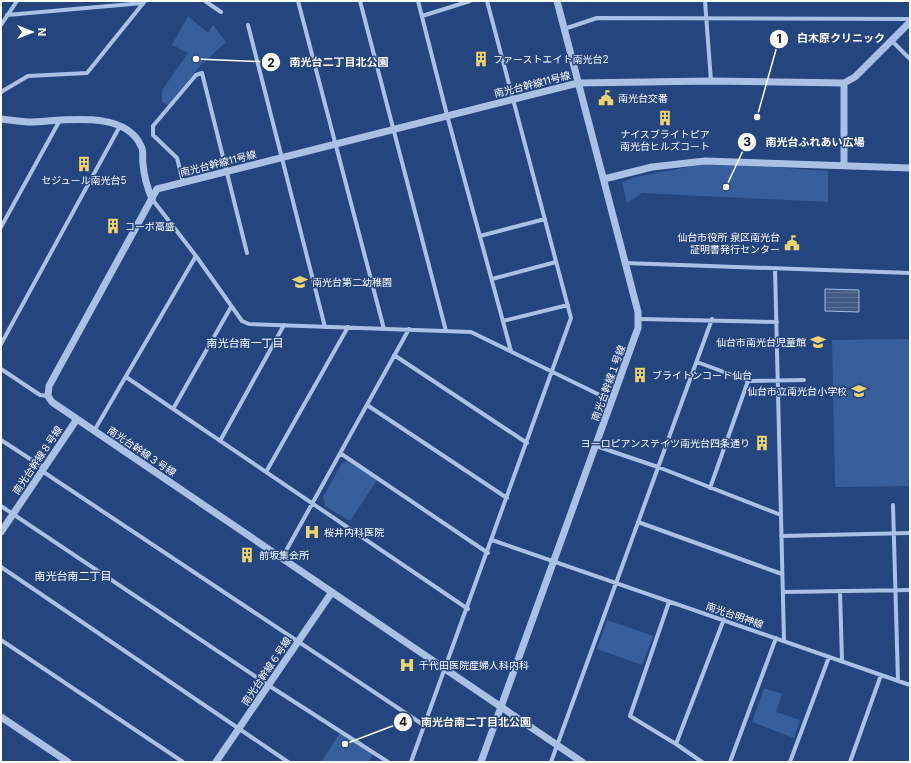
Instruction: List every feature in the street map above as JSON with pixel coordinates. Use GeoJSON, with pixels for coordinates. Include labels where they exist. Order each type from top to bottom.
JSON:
{"type":"FeatureCollection","features":[{"type":"Feature","properties":{"kind":"street"},"geometry":{"type":"LineString","coordinates":[[1,25],[17,1]]}},
{"type":"Feature","properties":{"kind":"street"},"geometry":{"type":"LineString","coordinates":[[101,1],[101,6]]}},
{"type":"Feature","properties":{"kind":"street"},"geometry":{"type":"LineString","coordinates":[[205,1],[221,12]]}},
{"type":"Feature","properties":{"kind":"street"},"geometry":{"type":"LineString","coordinates":[[298,1],[384,329]]}},
{"type":"Feature","properties":{"kind":"street"},"geometry":{"type":"LineString","coordinates":[[360,1],[392,129],[446,331]]}},
{"type":"Feature","properties":{"kind":"street"},"geometry":{"type":"LineString","coordinates":[[418,1],[447,115],[511,351]]}},
{"type":"Feature","properties":{"kind":"street"},"geometry":{"type":"LineString","coordinates":[[422,16],[470,1]]}},
{"type":"Feature","properties":{"kind":"street"},"geometry":{"type":"LineString","coordinates":[[412,762],[571,318],[487,1]]}},
{"type":"Feature","properties":{"kind":"street","name":"南光台幹線１号線"},"geometry":{"type":"LineString","coordinates":[[482,762],[638,328],[639,319],[557,1]]}},
{"type":"Feature","properties":{"kind":"street"},"geometry":{"type":"LineString","coordinates":[[705,1],[711,81]]}},
{"type":"Feature","properties":{"kind":"street"},"geometry":{"type":"LineString","coordinates":[[7,15],[144,2]]}},
{"type":"Feature","properties":{"kind":"street"},"geometry":{"type":"LineString","coordinates":[[1,92],[28,76],[87,73],[144,2]]}},
{"type":"Feature","properties":{"kind":"street"},"geometry":{"type":"LineString","coordinates":[[564,29],[597,18],[910,19]]}},
{"type":"Feature","properties":{"kind":"street"},"geometry":{"type":"LineString","coordinates":[[844,165],[844,83],[855,77],[910,22]]}},
{"type":"Feature","properties":{"kind":"street"},"geometry":{"type":"LineString","coordinates":[[248,25],[326,327]]}},
{"type":"Feature","properties":{"kind":"street"},"geometry":{"type":"LineString","coordinates":[[892,41],[910,59]]}},
{"type":"Feature","properties":{"kind":"street"},"geometry":{"type":"LineString","coordinates":[[183,182],[177,158],[153,134],[153,126],[196,75],[202,74],[247,253]]}},
{"type":"Feature","properties":{"kind":"street","name":"南光台幹線11号線"},"geometry":{"type":"LineString","coordinates":[[152,199],[157,189],[513,98],[578,83],[711,81],[844,83]]}},
{"type":"Feature","properties":{"kind":"street"},"geometry":{"type":"LineString","coordinates":[[1,119],[31,122],[60,119],[91,119],[120,125],[132,134],[142,146],[145,183],[152,199],[196,256],[242,321],[249,324],[471,332],[612,401]]}},
{"type":"Feature","properties":{"kind":"street"},"geometry":{"type":"LineString","coordinates":[[1,227],[60,119]]}},
{"type":"Feature","properties":{"kind":"street"},"geometry":{"type":"LineString","coordinates":[[1,344],[120,125]]}},
{"type":"Feature","properties":{"kind":"street"},"geometry":{"type":"LineString","coordinates":[[604,179],[652,167],[705,161],[910,168]]}},
{"type":"Feature","properties":{"kind":"street"},"geometry":{"type":"LineString","coordinates":[[1,369],[40,395],[48,396],[49,386],[152,199]]}},
{"type":"Feature","properties":{"kind":"street"},"geometry":{"type":"LineString","coordinates":[[480,236],[545,219]]}},
{"type":"Feature","properties":{"kind":"street"},"geometry":{"type":"LineString","coordinates":[[94,431],[196,256]]}},
{"type":"Feature","properties":{"kind":"street"},"geometry":{"type":"LineString","coordinates":[[492,279],[556,262]]}},
{"type":"Feature","properties":{"kind":"street"},"geometry":{"type":"LineString","coordinates":[[625,263],[910,273]]}},
{"type":"Feature","properties":{"kind":"street"},"geometry":{"type":"LineString","coordinates":[[775,268],[784,640]]}},
{"type":"Feature","properties":{"kind":"street"},"geometry":{"type":"LineString","coordinates":[[503,321],[568,305]]}},
{"type":"Feature","properties":{"kind":"street"},"geometry":{"type":"LineString","coordinates":[[173,409],[231,307]]}},
{"type":"Feature","properties":{"kind":"street"},"geometry":{"type":"LineString","coordinates":[[639,319],[712,319],[776,322]]}},
{"type":"Feature","properties":{"kind":"street"},"geometry":{"type":"LineString","coordinates":[[551,762],[712,319]]}},
{"type":"Feature","properties":{"kind":"street"},"geometry":{"type":"LineString","coordinates":[[220,441],[284,325]]}},
{"type":"Feature","properties":{"kind":"street"},"geometry":{"type":"LineString","coordinates":[[266,472],[348,327]]}},
{"type":"Feature","properties":{"kind":"street"},"geometry":{"type":"LineString","coordinates":[[282,558],[409,330]]}},
{"type":"Feature","properties":{"kind":"street"},"geometry":{"type":"LineString","coordinates":[[394,355],[527,443]]}},
{"type":"Feature","properties":{"kind":"street"},"geometry":{"type":"LineString","coordinates":[[697,362],[748,381],[804,380]]}},
{"type":"Feature","properties":{"kind":"street"},"geometry":{"type":"LineString","coordinates":[[126,377],[468,609]]}},
{"type":"Feature","properties":{"kind":"street"},"geometry":{"type":"LineString","coordinates":[[710,488],[748,381]]}},
{"type":"Feature","properties":{"kind":"street","name":"南光台幹線３号線"},"geometry":{"type":"LineString","coordinates":[[48,396],[52,402],[94,431],[582,762]]}},
{"type":"Feature","properties":{"kind":"street"},"geometry":{"type":"LineString","coordinates":[[367,404],[507,498]]}},
{"type":"Feature","properties":{"kind":"street","name":"南光台幹線８号線"},"geometry":{"type":"LineString","coordinates":[[1,532],[77,419]]}},
{"type":"Feature","properties":{"kind":"street"},"geometry":{"type":"LineString","coordinates":[[1,440],[298,643],[425,726]]}},
{"type":"Feature","properties":{"kind":"street"},"geometry":{"type":"LineString","coordinates":[[596,446],[658,467],[781,515]]}},
{"type":"Feature","properties":{"kind":"street"},"geometry":{"type":"LineString","coordinates":[[340,453],[488,553]]}},
{"type":"Feature","properties":{"kind":"street"},"geometry":{"type":"LineString","coordinates":[[893,505],[898,681]]}},
{"type":"Feature","properties":{"kind":"street"},"geometry":{"type":"LineString","coordinates":[[1,506],[268,685],[388,762]]}},
{"type":"Feature","properties":{"kind":"street"},"geometry":{"type":"LineString","coordinates":[[638,522],[782,574]]}},
{"type":"Feature","properties":{"kind":"street"},"geometry":{"type":"LineString","coordinates":[[781,536],[910,533]]}},
{"type":"Feature","properties":{"kind":"street","name":"南光台明神線"},"geometry":{"type":"LineString","coordinates":[[492,540],[669,602],[724,619],[910,685]]}},
{"type":"Feature","properties":{"kind":"street"},"geometry":{"type":"LineString","coordinates":[[1,567],[288,762]]}},
{"type":"Feature","properties":{"kind":"street"},"geometry":{"type":"LineString","coordinates":[[783,592],[910,590]]}},
{"type":"Feature","properties":{"kind":"street"},"geometry":{"type":"LineString","coordinates":[[840,591],[842,661]]}},
{"type":"Feature","properties":{"kind":"street","name":"南光台幹線６号線"},"geometry":{"type":"LineString","coordinates":[[216,762],[332,592]]}},
{"type":"Feature","properties":{"kind":"street"},"geometry":{"type":"LineString","coordinates":[[669,602],[630,716],[702,762]]}},
{"type":"Feature","properties":{"kind":"street"},"geometry":{"type":"LineString","coordinates":[[676,744],[724,619]]}},
{"type":"Feature","properties":{"kind":"street"},"geometry":{"type":"LineString","coordinates":[[730,762],[776,638]]}},
{"type":"Feature","properties":{"kind":"street"},"geometry":{"type":"LineString","coordinates":[[1,640],[182,762]]}},
{"type":"Feature","properties":{"kind":"street"},"geometry":{"type":"LineString","coordinates":[[790,762],[829,657]]}},
{"type":"Feature","properties":{"kind":"street"},"geometry":{"type":"LineString","coordinates":[[850,762],[881,675]]}},
{"type":"Feature","properties":{"kind":"street"},"geometry":{"type":"LineString","coordinates":[[1,717],[68,762]]}},
{"type":"Feature","properties":{"kind":"shaded area"},"geometry":{"type":"Polygon","coordinates":[[[188,16],[208,33],[213,25],[226,42],[201,65],[168,105],[162,102],[162,90],[188,53],[172,45],[188,16]]]}},
{"type":"Feature","properties":{"kind":"shaded area"},"geometry":{"type":"Polygon","coordinates":[[[698,165],[744,165],[828,171],[828,202],[642,193],[627,203],[622,182],[636,177],[698,165]]]}},
{"type":"Feature","properties":{"kind":"shaded area"},"geometry":{"type":"Polygon","coordinates":[[[825,289],[859,290],[859,312],[825,311],[825,289]]]}},
{"type":"Feature","properties":{"kind":"shaded area"},"geometry":{"type":"Polygon","coordinates":[[[910,339],[910,486],[835,487],[832,340],[910,339]]]}},
{"type":"Feature","properties":{"kind":"shaded area"},"geometry":{"type":"Polygon","coordinates":[[[348,461],[377,480],[350,521],[325,506],[323,497],[342,463],[348,461]]]}},
{"type":"Feature","properties":{"kind":"shaded area"},"geometry":{"type":"Polygon","coordinates":[[[607,620],[653,636],[642,665],[597,649],[607,620]]]}},
{"type":"Feature","properties":{"kind":"shaded area"},"geometry":{"type":"Polygon","coordinates":[[[764,688],[782,694],[776,712],[800,720],[794,738],[752,722],[764,688]]]}},
{"type":"Feature","properties":{"kind":"shaded area"},"geometry":{"type":"Polygon","coordinates":[[[340,733],[373,754],[369,762],[321,762],[340,733]]]}},
{"type":"Feature","properties":{"kind":"place","name":"南光台二丁目北公園"},"geometry":{"type":"Point","coordinates":[196,59]}},
{"type":"Feature","properties":{"kind":"place","name":"ファーストエイト南光台2"},"geometry":{"type":"Point","coordinates":[481,59]}},
{"type":"Feature","properties":{"kind":"place","name":"南光台交番"},"geometry":{"type":"Point","coordinates":[606,98]}},
{"type":"Feature","properties":{"kind":"place","name":"白木原クリニック"},"geometry":{"type":"Point","coordinates":[757,117]}},
{"type":"Feature","properties":{"kind":"place","name":"ナイスブライトピア 南光台ヒルズコート"},"geometry":{"type":"Point","coordinates":[665,118]}},
{"type":"Feature","properties":{"kind":"place","name":"セジュール南光台5"},"geometry":{"type":"Point","coordinates":[84,164]}},
{"type":"Feature","properties":{"kind":"place","name":"南光台ふれあい広場"},"geometry":{"type":"Point","coordinates":[726,187]}},
{"type":"Feature","properties":{"kind":"place","name":"コーポ高盛"},"geometry":{"type":"Point","coordinates":[113,226]}},
{"type":"Feature","properties":{"kind":"place","name":"仙台市役所 泉区南光台 証明書発行センター"},"geometry":{"type":"Point","coordinates":[792,243]}},
{"type":"Feature","properties":{"kind":"place","name":"南光台第二幼稚園"},"geometry":{"type":"Point","coordinates":[300,282]}},
{"type":"Feature","properties":{"kind":"place","name":"仙台市南光台児童館"},"geometry":{"type":"Point","coordinates":[818,342]}},
{"type":"Feature","properties":{"kind":"place","name":"ブライトンコート仙台"},"geometry":{"type":"Point","coordinates":[640,375]}},
{"type":"Feature","properties":{"kind":"place","name":"仙台市立南光台小学校"},"geometry":{"type":"Point","coordinates":[859,391]}},
{"type":"Feature","properties":{"kind":"place","name":"ヨーロピアンステイツ南光台四条通り"},"geometry":{"type":"Point","coordinates":[762,443]}},
{"type":"Feature","properties":{"kind":"place","name":"桜井内科医院"},"geometry":{"type":"Point","coordinates":[312,532]}},
{"type":"Feature","properties":{"kind":"place","name":"前坂集会所"},"geometry":{"type":"Point","coordinates":[247,555]}},
{"type":"Feature","properties":{"kind":"place","name":"千代田医院産婦人科内科"},"geometry":{"type":"Point","coordinates":[407,665]}},
{"type":"Feature","properties":{"kind":"place","name":"南光台南二丁目北公園"},"geometry":{"type":"Point","coordinates":[345,744]}},
{"type":"Feature","properties":{"kind":"district","name":"南光台南一丁目"},"geometry":{"type":"Point","coordinates":[245,343]}},
{"type":"Feature","properties":{"kind":"district","name":"南光台南二丁目"},"geometry":{"type":"Point","coordinates":[73,576]}}]}
